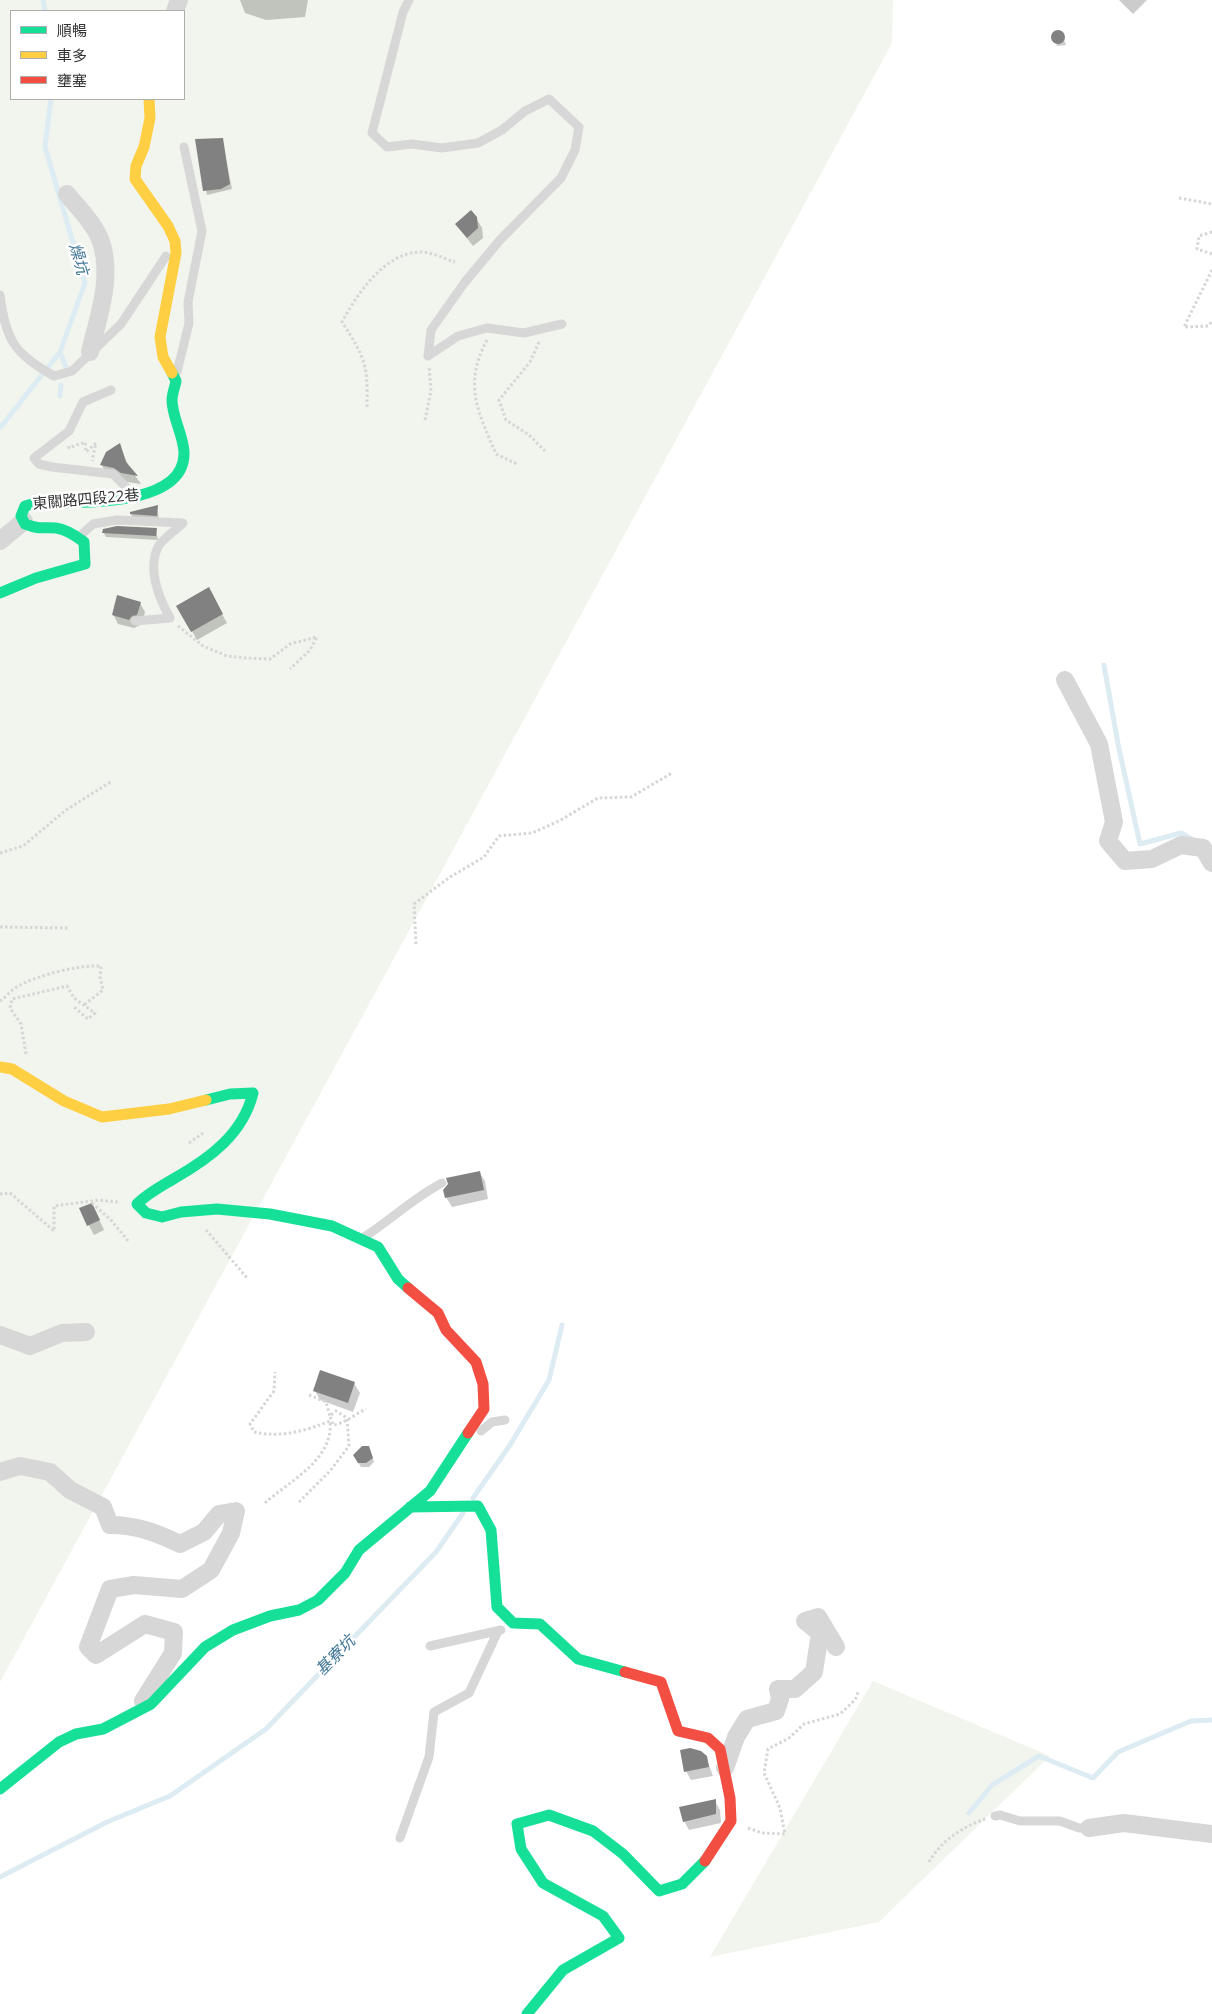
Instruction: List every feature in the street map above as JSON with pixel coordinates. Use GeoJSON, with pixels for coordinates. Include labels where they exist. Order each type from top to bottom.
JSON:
{"type":"FeatureCollection","features":[{"type":"Feature","properties":{"kind":"street"},"geometry":{"type":"LineString","coordinates":[[150,100],[150,118],[144,147],[136,166],[135,179],[145,196],[156,206],[175,241],[176,253],[160,337],[163,357],[176,381]]}},
{"type":"Feature","properties":{"kind":"street"},"geometry":{"type":"LineString","coordinates":[[67,194],[86,216],[102,244],[105,277],[101,306],[90,352]]}},
{"type":"Feature","properties":{"kind":"street","name":"東關路四段22巷"},"geometry":{"type":"LineString","coordinates":[[78,538],[69,532],[56,528],[41,530],[25,524],[21,516],[25,506],[36,503],[50,504],[146,495],[164,486],[182,469],[184,452],[172,400],[176,381]]}},
{"type":"Feature","properties":{"kind":"street"},"geometry":{"type":"LineString","coordinates":[[0,541],[24,521]]}},
{"type":"Feature","properties":{"kind":"street"},"geometry":{"type":"LineString","coordinates":[[0,593],[18,584],[61,571],[76,569],[85,564],[84,542],[78,538]]}},
{"type":"Feature","properties":{"kind":"street"},"geometry":{"type":"LineString","coordinates":[[1065,680],[1099,744],[1114,822],[1108,841],[1126,862],[1152,859],[1181,845],[1203,848],[1212,863]]}},
{"type":"Feature","properties":{"kind":"street"},"geometry":{"type":"LineString","coordinates":[[0,1067],[12,1069],[64,1101],[102,1117],[169,1109],[230,1094],[253,1093],[252,1106],[219,1150],[146,1195],[137,1204],[146,1213],[162,1217],[181,1212],[216,1209],[270,1214],[332,1226],[362,1238],[378,1247],[390,1262],[398,1279],[438,1313],[446,1330],[476,1362],[483,1384],[484,1409],[430,1491],[359,1550],[345,1573],[318,1600],[299,1610],[270,1616],[233,1630],[205,1646],[151,1704],[103,1729],[76,1734],[59,1742],[0,1789]]}},
{"type":"Feature","properties":{"kind":"street"},"geometry":{"type":"LineString","coordinates":[[0,1335],[30,1346],[62,1334],[86,1332]]}},
{"type":"Feature","properties":{"kind":"street"},"geometry":{"type":"LineString","coordinates":[[0,1472],[20,1466],[50,1472],[70,1490],[103,1507],[110,1525],[127,1525],[154,1532],[180,1544],[204,1532],[220,1514],[236,1511],[231,1533],[212,1570],[182,1589],[134,1585],[110,1589],[88,1647],[96,1655],[145,1624],[174,1632],[172,1653],[136,1712]]}},
{"type":"Feature","properties":{"kind":"street"},"geometry":{"type":"LineString","coordinates":[[410,1507],[478,1506],[490,1530],[497,1608],[513,1623],[540,1624],[554,1639],[578,1659],[661,1682],[678,1731],[708,1738],[720,1749],[725,1769],[730,1798],[731,1821],[710,1856],[682,1884],[659,1891],[623,1854],[593,1831],[549,1815],[517,1824],[521,1849],[543,1883],[603,1916],[619,1938],[563,1970],[527,2014]]}},
{"type":"Feature","properties":{"kind":"street"},"geometry":{"type":"LineString","coordinates":[[725,1769],[736,1737],[747,1719],[776,1710],[780,1698],[778,1689],[795,1689],[814,1672],[820,1633],[805,1621],[818,1617],[836,1647]]}},
{"type":"Feature","properties":{"kind":"street"},"geometry":{"type":"LineString","coordinates":[[1089,1828],[1124,1823],[1212,1834]]}},
{"type":"Feature","properties":{"kind":"lane"},"geometry":{"type":"LineString","coordinates":[[409,0],[403,12],[372,133],[387,147],[412,144],[442,148],[478,143],[502,130],[524,112],[549,99],[579,127],[575,150],[561,178],[500,240],[465,282],[431,330],[428,356]]}},
{"type":"Feature","properties":{"kind":"lane"},"geometry":{"type":"LineString","coordinates":[[176,381],[189,323],[188,302],[202,231],[184,147]]}},
{"type":"Feature","properties":{"kind":"lane"},"geometry":{"type":"LineString","coordinates":[[0,295],[4,326],[22,356],[35,366],[54,376],[72,370],[121,324],[175,241]]}},
{"type":"Feature","properties":{"kind":"lane"},"geometry":{"type":"LineString","coordinates":[[428,356],[458,336],[487,328],[524,333],[562,324]]}},
{"type":"Feature","properties":{"kind":"lane"},"geometry":{"type":"LineString","coordinates":[[111,390],[83,402],[69,431],[34,458],[40,464],[52,467],[113,474],[136,496]]}},
{"type":"Feature","properties":{"kind":"lane"},"geometry":{"type":"LineString","coordinates":[[78,538],[93,524],[117,520],[183,523],[158,547],[154,569],[158,596],[170,618],[135,621]]}},
{"type":"Feature","properties":{"kind":"lane"},"geometry":{"type":"LineString","coordinates":[[362,1238],[381,1226],[418,1195],[442,1183]]}},
{"type":"Feature","properties":{"kind":"lane"},"geometry":{"type":"LineString","coordinates":[[458,1446],[492,1422],[505,1420]]}},
{"type":"Feature","properties":{"kind":"lane"},"geometry":{"type":"LineString","coordinates":[[430,1646],[531,1623]]}},
{"type":"Feature","properties":{"kind":"lane"},"geometry":{"type":"LineString","coordinates":[[400,1838],[429,1757],[434,1712],[469,1693],[498,1631]]}},
{"type":"Feature","properties":{"kind":"lane"},"geometry":{"type":"LineString","coordinates":[[995,1816],[1000,1815],[1020,1821],[1060,1821],[1079,1828],[1089,1828]]}},
{"type":"Feature","properties":{"kind":"path"},"geometry":{"type":"LineString","coordinates":[[1179,198],[1212,204]]}},
{"type":"Feature","properties":{"kind":"path"},"geometry":{"type":"LineString","coordinates":[[1212,232],[1199,236],[1197,249],[1212,254]]}},
{"type":"Feature","properties":{"kind":"path"},"geometry":{"type":"LineString","coordinates":[[367,407],[368,376],[362,353],[342,322],[354,299],[379,273],[402,255],[422,252],[455,262]]}},
{"type":"Feature","properties":{"kind":"path"},"geometry":{"type":"LineString","coordinates":[[1212,270],[1184,327],[1208,326],[1212,321]]}},
{"type":"Feature","properties":{"kind":"path"},"geometry":{"type":"LineString","coordinates":[[545,451],[530,435],[506,420],[499,400],[530,362],[539,342],[555,334],[562,324]]}},
{"type":"Feature","properties":{"kind":"path"},"geometry":{"type":"LineString","coordinates":[[495,329],[487,340],[475,365],[474,384],[478,413],[496,454],[517,464]]}},
{"type":"Feature","properties":{"kind":"path"},"geometry":{"type":"LineString","coordinates":[[425,420],[431,391],[428,356]]}},
{"type":"Feature","properties":{"kind":"path"},"geometry":{"type":"LineString","coordinates":[[73,440],[68,444],[69,448],[85,442],[86,452],[96,443],[96,452],[92,462],[107,474]]}},
{"type":"Feature","properties":{"kind":"path"},"geometry":{"type":"LineString","coordinates":[[170,618],[203,646],[227,656],[270,659],[290,644],[318,637],[310,650],[290,670]]}},
{"type":"Feature","properties":{"kind":"path"},"geometry":{"type":"LineString","coordinates":[[416,944],[414,904],[450,877],[484,857],[499,836],[532,832],[559,821],[598,798],[631,797],[672,773]]}},
{"type":"Feature","properties":{"kind":"path"},"geometry":{"type":"LineString","coordinates":[[0,853],[23,846],[66,810],[112,781]]}},
{"type":"Feature","properties":{"kind":"path"},"geometry":{"type":"LineString","coordinates":[[0,927],[70,928]]}},
{"type":"Feature","properties":{"kind":"path"},"geometry":{"type":"LineString","coordinates":[[0,1001],[17,986],[85,965],[100,966],[103,990],[95,999],[84,1005]]}},
{"type":"Feature","properties":{"kind":"path"},"geometry":{"type":"LineString","coordinates":[[31,1059],[26,1054],[20,1024],[10,1008],[12,999],[67,986],[74,998],[95,1013],[88,1019],[74,1007]]}},
{"type":"Feature","properties":{"kind":"path"},"geometry":{"type":"LineString","coordinates":[[0,1194],[10,1193],[54,1231],[54,1206],[99,1200],[137,1204]]}},
{"type":"Feature","properties":{"kind":"path"},"geometry":{"type":"LineString","coordinates":[[92,1202],[111,1220],[129,1242]]}},
{"type":"Feature","properties":{"kind":"path"},"geometry":{"type":"LineString","coordinates":[[198,1211],[210,1236],[248,1279]]}},
{"type":"Feature","properties":{"kind":"path"},"geometry":{"type":"LineString","coordinates":[[274,1372],[274,1391],[250,1424],[254,1432],[270,1435],[302,1432],[330,1421]]}},
{"type":"Feature","properties":{"kind":"path"},"geometry":{"type":"LineString","coordinates":[[265,1503],[299,1473],[312,1466],[331,1431],[330,1416],[326,1402],[309,1395]]}},
{"type":"Feature","properties":{"kind":"path"},"geometry":{"type":"LineString","coordinates":[[330,1421],[333,1425],[340,1424],[347,1418],[366,1409]]}},
{"type":"Feature","properties":{"kind":"path"},"geometry":{"type":"LineString","coordinates":[[330,1416],[336,1411],[347,1418]]}},
{"type":"Feature","properties":{"kind":"path"},"geometry":{"type":"LineString","coordinates":[[299,1502],[330,1471],[349,1446],[347,1418]]}},
{"type":"Feature","properties":{"kind":"path"},"geometry":{"type":"LineString","coordinates":[[731,1821],[762,1833],[785,1834],[780,1808],[764,1773],[768,1749],[790,1738],[804,1724],[840,1714],[855,1700],[859,1690]]}},
{"type":"Feature","properties":{"kind":"path"},"geometry":{"type":"LineString","coordinates":[[930,1862],[937,1849],[952,1836],[972,1824],[995,1816]]}},
{"type":"Feature","properties":{"kind":"shaded area"},"geometry":{"type":"Polygon","coordinates":[[[0,0],[893,0],[892,43],[0,1682],[0,0]]]}},
{"type":"Feature","properties":{"kind":"shaded area"},"geometry":{"type":"Polygon","coordinates":[[[873,1681],[1050,1756],[879,1922],[710,1957],[873,1681]]]}},
{"type":"Feature","properties":{"kind":"building"},"geometry":{"type":"Polygon","coordinates":[[[1058,30],[1063,32],[1065,37],[1063,42],[1058,44],[1053,42],[1051,37],[1053,32],[1058,30]]]}},
{"type":"Feature","properties":{"kind":"building"},"geometry":{"type":"Polygon","coordinates":[[[223,138],[230,184],[221,189],[203,191],[195,139],[223,138]]]}},
{"type":"Feature","properties":{"kind":"building"},"geometry":{"type":"Polygon","coordinates":[[[471,210],[477,217],[478,228],[467,238],[455,224],[471,210]]]}},
{"type":"Feature","properties":{"kind":"building"},"geometry":{"type":"Polygon","coordinates":[[[120,443],[126,462],[138,476],[121,473],[114,468],[100,465],[106,452],[120,443]]]}},
{"type":"Feature","properties":{"kind":"building"},"geometry":{"type":"Polygon","coordinates":[[[158,505],[157,516],[130,514],[130,512],[158,505]]]}},
{"type":"Feature","properties":{"kind":"building"},"geometry":{"type":"Polygon","coordinates":[[[117,526],[157,528],[156,536],[102,533],[103,529],[117,526]]]}},
{"type":"Feature","properties":{"kind":"building"},"geometry":{"type":"Polygon","coordinates":[[[209,587],[223,614],[191,632],[176,606],[209,587]]]}},
{"type":"Feature","properties":{"kind":"building"},"geometry":{"type":"Polygon","coordinates":[[[117,595],[141,602],[137,615],[132,616],[129,620],[112,615],[117,595]]]}},
{"type":"Feature","properties":{"kind":"building"},"geometry":{"type":"Polygon","coordinates":[[[480,1171],[484,1190],[445,1198],[443,1190],[448,1184],[446,1178],[480,1171]]]}},
{"type":"Feature","properties":{"kind":"building"},"geometry":{"type":"Polygon","coordinates":[[[92,1203],[100,1220],[87,1226],[79,1208],[92,1203]]]}},
{"type":"Feature","properties":{"kind":"building"},"geometry":{"type":"Polygon","coordinates":[[[320,1370],[355,1382],[348,1403],[313,1391],[320,1370]]]}},
{"type":"Feature","properties":{"kind":"building"},"geometry":{"type":"Polygon","coordinates":[[[362,1446],[369,1446],[373,1458],[366,1463],[358,1463],[353,1455],[362,1446]]]}},
{"type":"Feature","properties":{"kind":"building"},"geometry":{"type":"Polygon","coordinates":[[[690,1748],[701,1751],[707,1756],[709,1767],[684,1772],[680,1750],[690,1748]]]}},
{"type":"Feature","properties":{"kind":"building"},"geometry":{"type":"Polygon","coordinates":[[[716,1799],[716,1814],[683,1822],[679,1807],[716,1799]]]}},
{"type":"Feature","properties":{"kind":"waterway","name":"燥坑"},"geometry":{"type":"LineString","coordinates":[[43,0],[45,10]]}},
{"type":"Feature","properties":{"kind":"waterway","name":"燥坑"},"geometry":{"type":"LineString","coordinates":[[0,428],[60,352],[85,283],[45,147],[51,100]]}},
{"type":"Feature","properties":{"kind":"waterway"},"geometry":{"type":"LineString","coordinates":[[60,352],[66,367]]}},
{"type":"Feature","properties":{"kind":"waterway"},"geometry":{"type":"LineString","coordinates":[[60,396],[61,385]]}},
{"type":"Feature","properties":{"kind":"waterway"},"geometry":{"type":"LineString","coordinates":[[1104,665],[1118,744],[1140,844],[1181,833],[1193,840]]}},
{"type":"Feature","properties":{"kind":"waterway","name":"基寮坑"},"geometry":{"type":"LineString","coordinates":[[473,1498],[510,1445],[549,1380],[562,1325]]}},
{"type":"Feature","properties":{"kind":"waterway","name":"基寮坑"},"geometry":{"type":"LineString","coordinates":[[0,1877],[107,1822],[170,1796],[266,1729],[436,1552],[463,1513]]}},
{"type":"Feature","properties":{"kind":"waterway"},"geometry":{"type":"LineString","coordinates":[[969,1813],[992,1785],[1039,1756],[1093,1778],[1118,1752],[1191,1721],[1212,1720]]}},
{"type":"Feature","properties":{"kind":"traffic: fast"},"geometry":{"type":"LineString","coordinates":[[0,593],[36,578],[85,564],[84,542],[63,530],[38,528],[25,524],[21,516],[25,506],[36,503],[100,501],[148,493],[167,484],[180,471],[184,452],[172,406],[176,381],[172,373]]}},
{"type":"Feature","properties":{"kind":"traffic: fast"},"geometry":{"type":"LineString","coordinates":[[206,1100],[230,1094],[253,1093],[242,1121],[223,1143],[201,1162],[150,1193],[137,1204],[146,1213],[162,1217],[181,1212],[217,1209],[270,1214],[332,1226],[378,1247],[398,1279],[408,1288]]}},
{"type":"Feature","properties":{"kind":"traffic: fast"},"geometry":{"type":"LineString","coordinates":[[0,1789],[59,1742],[76,1734],[103,1729],[151,1704],[205,1647],[233,1630],[270,1616],[299,1610],[318,1600],[345,1573],[359,1550],[430,1491],[468,1433]]}},
{"type":"Feature","properties":{"kind":"traffic: fast"},"geometry":{"type":"LineString","coordinates":[[410,1507],[478,1506],[491,1530],[497,1607],[513,1623],[540,1624],[578,1659],[625,1672]]}},
{"type":"Feature","properties":{"kind":"traffic: fast"},"geometry":{"type":"LineString","coordinates":[[527,2014],[563,1970],[619,1938],[603,1916],[543,1883],[521,1849],[517,1824],[549,1815],[593,1831],[623,1854],[659,1891],[682,1884],[705,1861]]}},
{"type":"Feature","properties":{"kind":"traffic: slow"},"geometry":{"type":"LineString","coordinates":[[149,100],[150,118],[144,147],[136,166],[135,179],[168,226],[175,241],[176,253],[160,337],[163,357],[172,373]]}},
{"type":"Feature","properties":{"kind":"traffic: slow"},"geometry":{"type":"LineString","coordinates":[[0,1067],[12,1069],[64,1101],[102,1117],[169,1109],[206,1100]]}},
{"type":"Feature","properties":{"kind":"traffic: jam"},"geometry":{"type":"LineString","coordinates":[[408,1288],[438,1313],[446,1330],[476,1362],[483,1384],[484,1409],[468,1433]]}},
{"type":"Feature","properties":{"kind":"traffic: jam"},"geometry":{"type":"LineString","coordinates":[[625,1672],[661,1682],[678,1731],[708,1738],[720,1749],[730,1798],[731,1821],[705,1861]]}}]}
